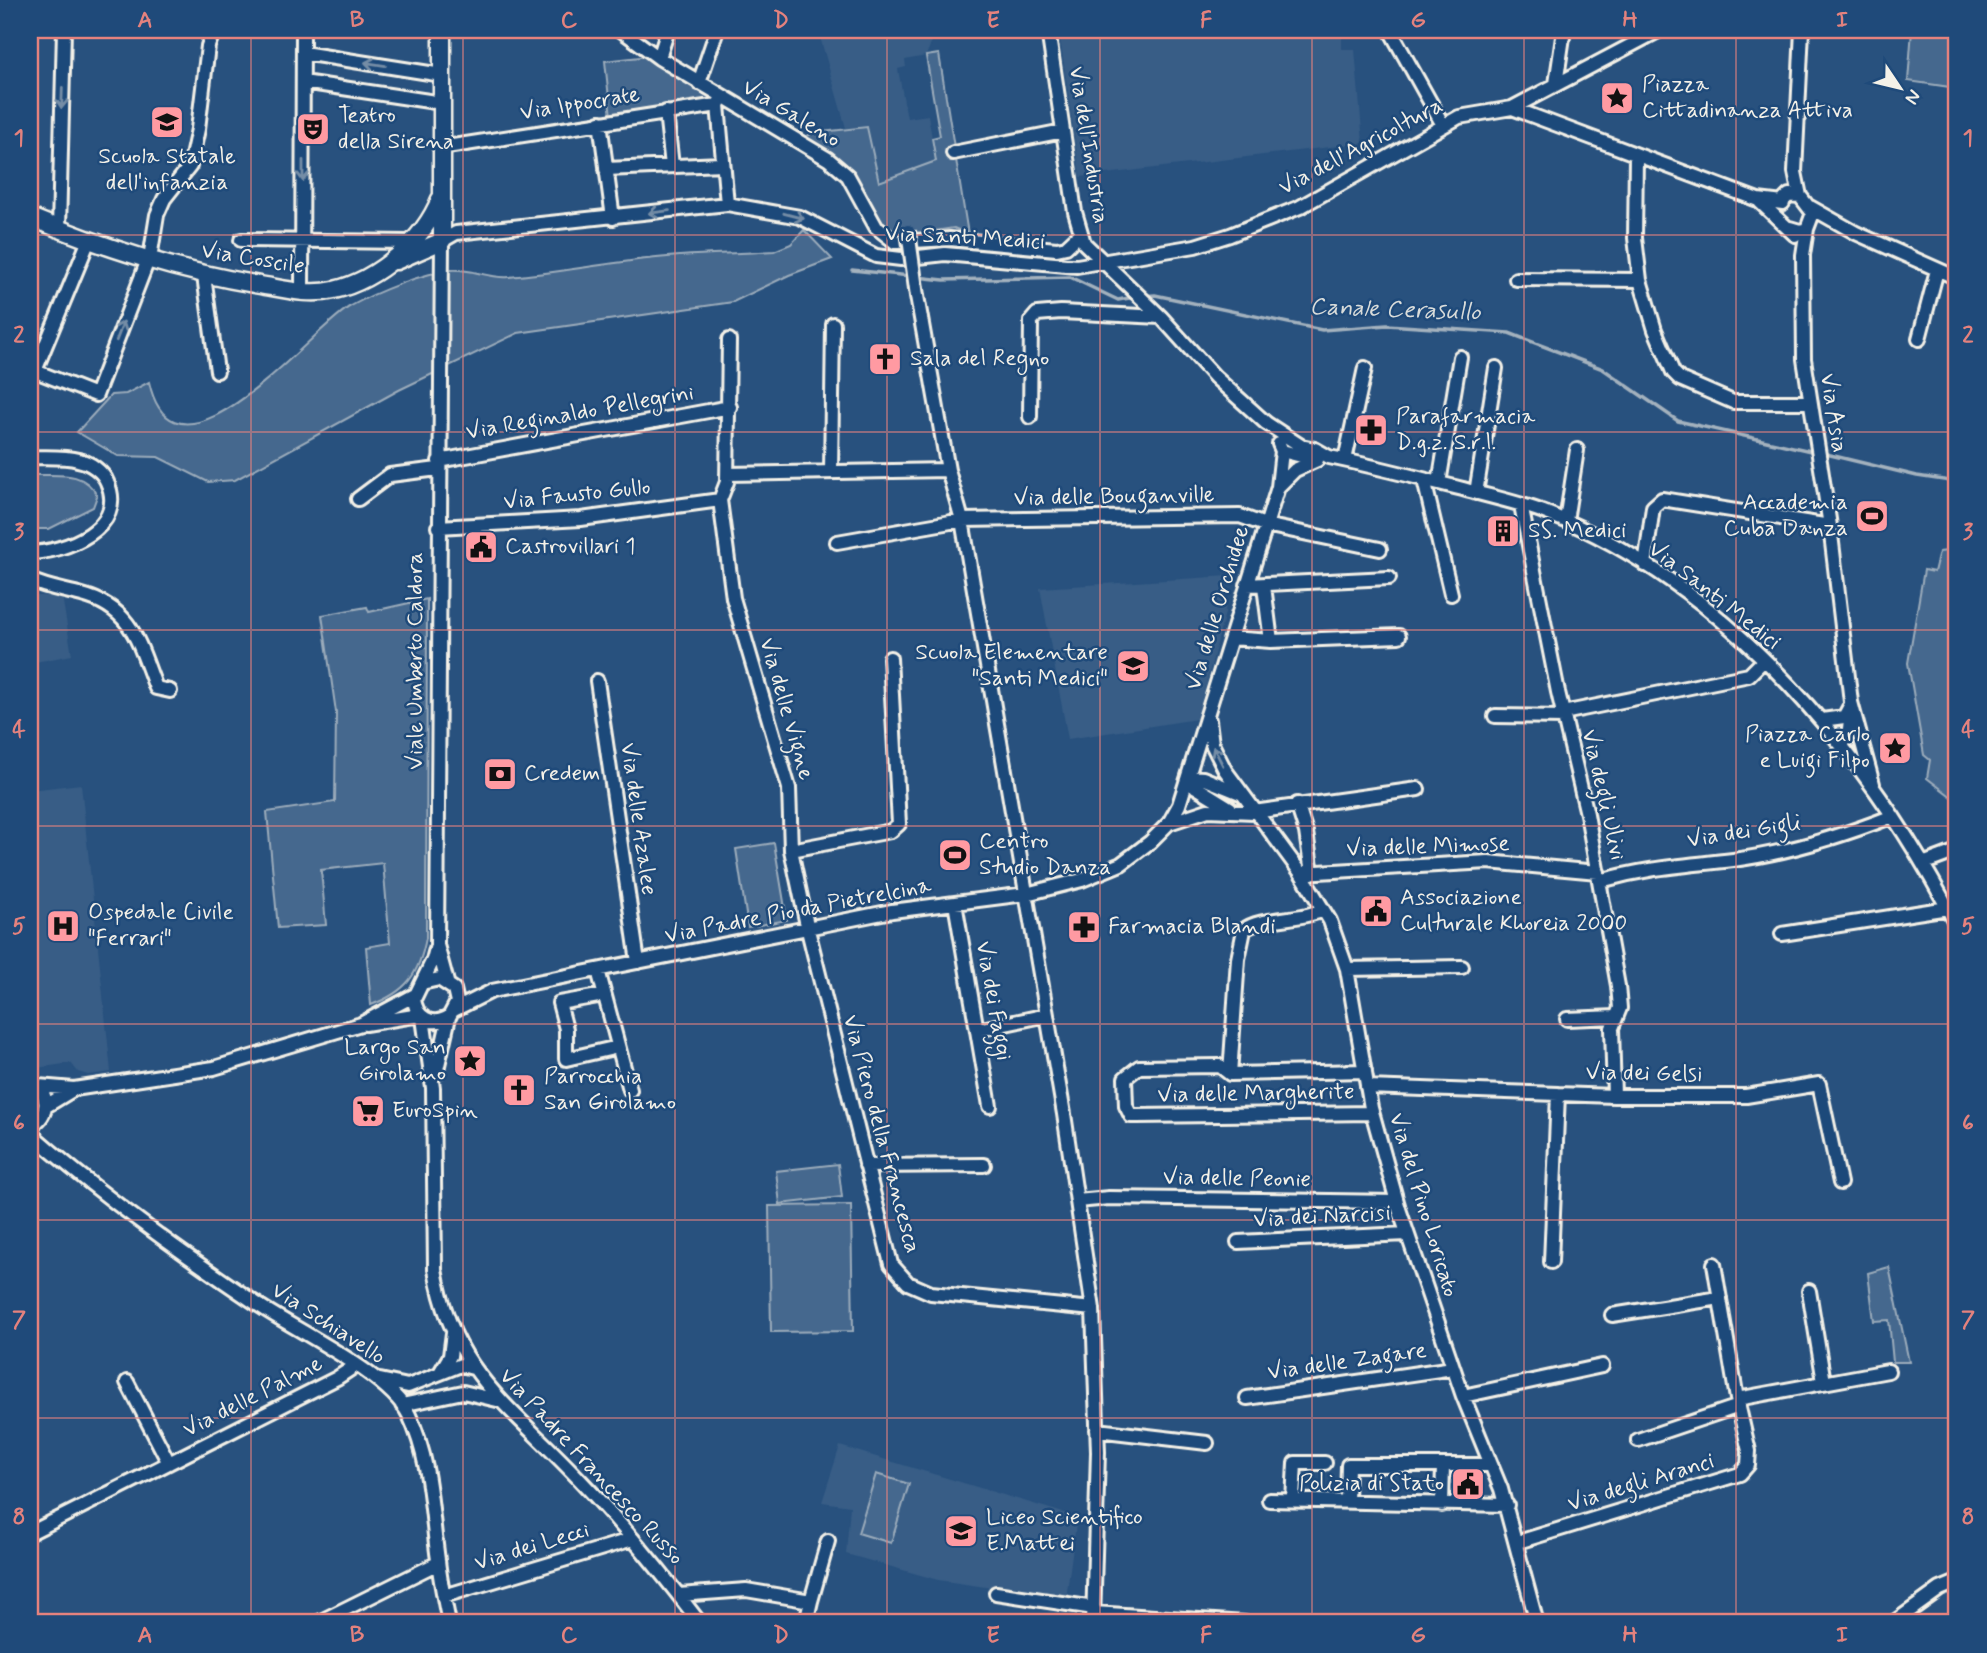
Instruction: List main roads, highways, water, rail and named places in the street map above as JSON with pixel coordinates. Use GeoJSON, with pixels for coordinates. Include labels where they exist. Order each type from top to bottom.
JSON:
{"type":"FeatureCollection","features":[{"type":"Feature","properties":{"kind":"main road"},"geometry":{"type":"LineString","coordinates":[[388,265],[442,241],[440,148],[443,30]]}},
{"type":"Feature","properties":{"kind":"main road","name":"Via Coscile"},"geometry":{"type":"LineString","coordinates":[[30,217],[147,261],[204,275],[302,292],[336,290],[388,265],[425,227],[440,199]]}},
{"type":"Feature","properties":{"kind":"waterway","name":"Canale Cerasullo"},"geometry":{"type":"LineString","coordinates":[[852,270],[910,276]]}},
{"type":"Feature","properties":{"kind":"waterway","name":"Canale Cerasullo"},"geometry":{"type":"LineString","coordinates":[[917,277],[944,280],[1070,277],[1118,300],[1135,297]]}},
{"type":"Feature","properties":{"kind":"waterway","name":"Canale Cerasullo"},"geometry":{"type":"LineString","coordinates":[[1143,296],[1155,295],[1322,330],[1387,325],[1509,333],[1603,369],[1678,421],[1815,452]]}},
{"type":"Feature","properties":{"kind":"waterway","name":"Canale Cerasullo"},"geometry":{"type":"LineString","coordinates":[[1822,453],[1917,476],[1957,482]]}},
{"type":"Feature","properties":{"kind":"place","name":"Piazza Cittadinanza Attiva"},"geometry":{"type":"Point","coordinates":[1617,98]}},
{"type":"Feature","properties":{"kind":"place","name":"Scuola Statale dell'infanzia"},"geometry":{"type":"Point","coordinates":[167,122]}},
{"type":"Feature","properties":{"kind":"place","name":"Teatro della Sirena"},"geometry":{"type":"Point","coordinates":[313,129]}},
{"type":"Feature","properties":{"kind":"place","name":"Sala del Regno"},"geometry":{"type":"Point","coordinates":[885,359]}},
{"type":"Feature","properties":{"kind":"place","name":"Parafarmacia D.g.z. S.r.l."},"geometry":{"type":"Point","coordinates":[1371,430]}},
{"type":"Feature","properties":{"kind":"place","name":"Accademia Cuba Danza"},"geometry":{"type":"Point","coordinates":[1872,516]}},
{"type":"Feature","properties":{"kind":"place","name":"SS. Medici"},"geometry":{"type":"Point","coordinates":[1503,531]}},
{"type":"Feature","properties":{"kind":"place","name":"Castrovillari 1"},"geometry":{"type":"Point","coordinates":[481,547]}},
{"type":"Feature","properties":{"kind":"place","name":"Scuola Elementare \"Santi Medici\""},"geometry":{"type":"Point","coordinates":[1133,666]}},
{"type":"Feature","properties":{"kind":"place","name":"Piazza Carlo e Luigi Filpo"},"geometry":{"type":"Point","coordinates":[1895,748]}},
{"type":"Feature","properties":{"kind":"place","name":"Credem"},"geometry":{"type":"Point","coordinates":[500,774]}},
{"type":"Feature","properties":{"kind":"place","name":"Centro Studio Danza"},"geometry":{"type":"Point","coordinates":[955,855]}},
{"type":"Feature","properties":{"kind":"place","name":"Associazione Culturale Khoreia 2000"},"geometry":{"type":"Point","coordinates":[1376,911]}},
{"type":"Feature","properties":{"kind":"place","name":"Ospedale Civile \"Ferrari\""},"geometry":{"type":"Point","coordinates":[63,926]}},
{"type":"Feature","properties":{"kind":"place","name":"Farmacia Blandi"},"geometry":{"type":"Point","coordinates":[1084,927]}},
{"type":"Feature","properties":{"kind":"place","name":"Largo San Girolamo"},"geometry":{"type":"Point","coordinates":[470,1061]}},
{"type":"Feature","properties":{"kind":"place","name":"Parrocchia San Girolamo"},"geometry":{"type":"Point","coordinates":[519,1090]}},
{"type":"Feature","properties":{"kind":"place","name":"EuroSpin"},"geometry":{"type":"Point","coordinates":[368,1111]}},
{"type":"Feature","properties":{"kind":"place","name":"Polizia di Stato"},"geometry":{"type":"Point","coordinates":[1468,1484]}},
{"type":"Feature","properties":{"kind":"place","name":"Liceo Scientifico E.Mattei"},"geometry":{"type":"Point","coordinates":[961,1531]}}]}
